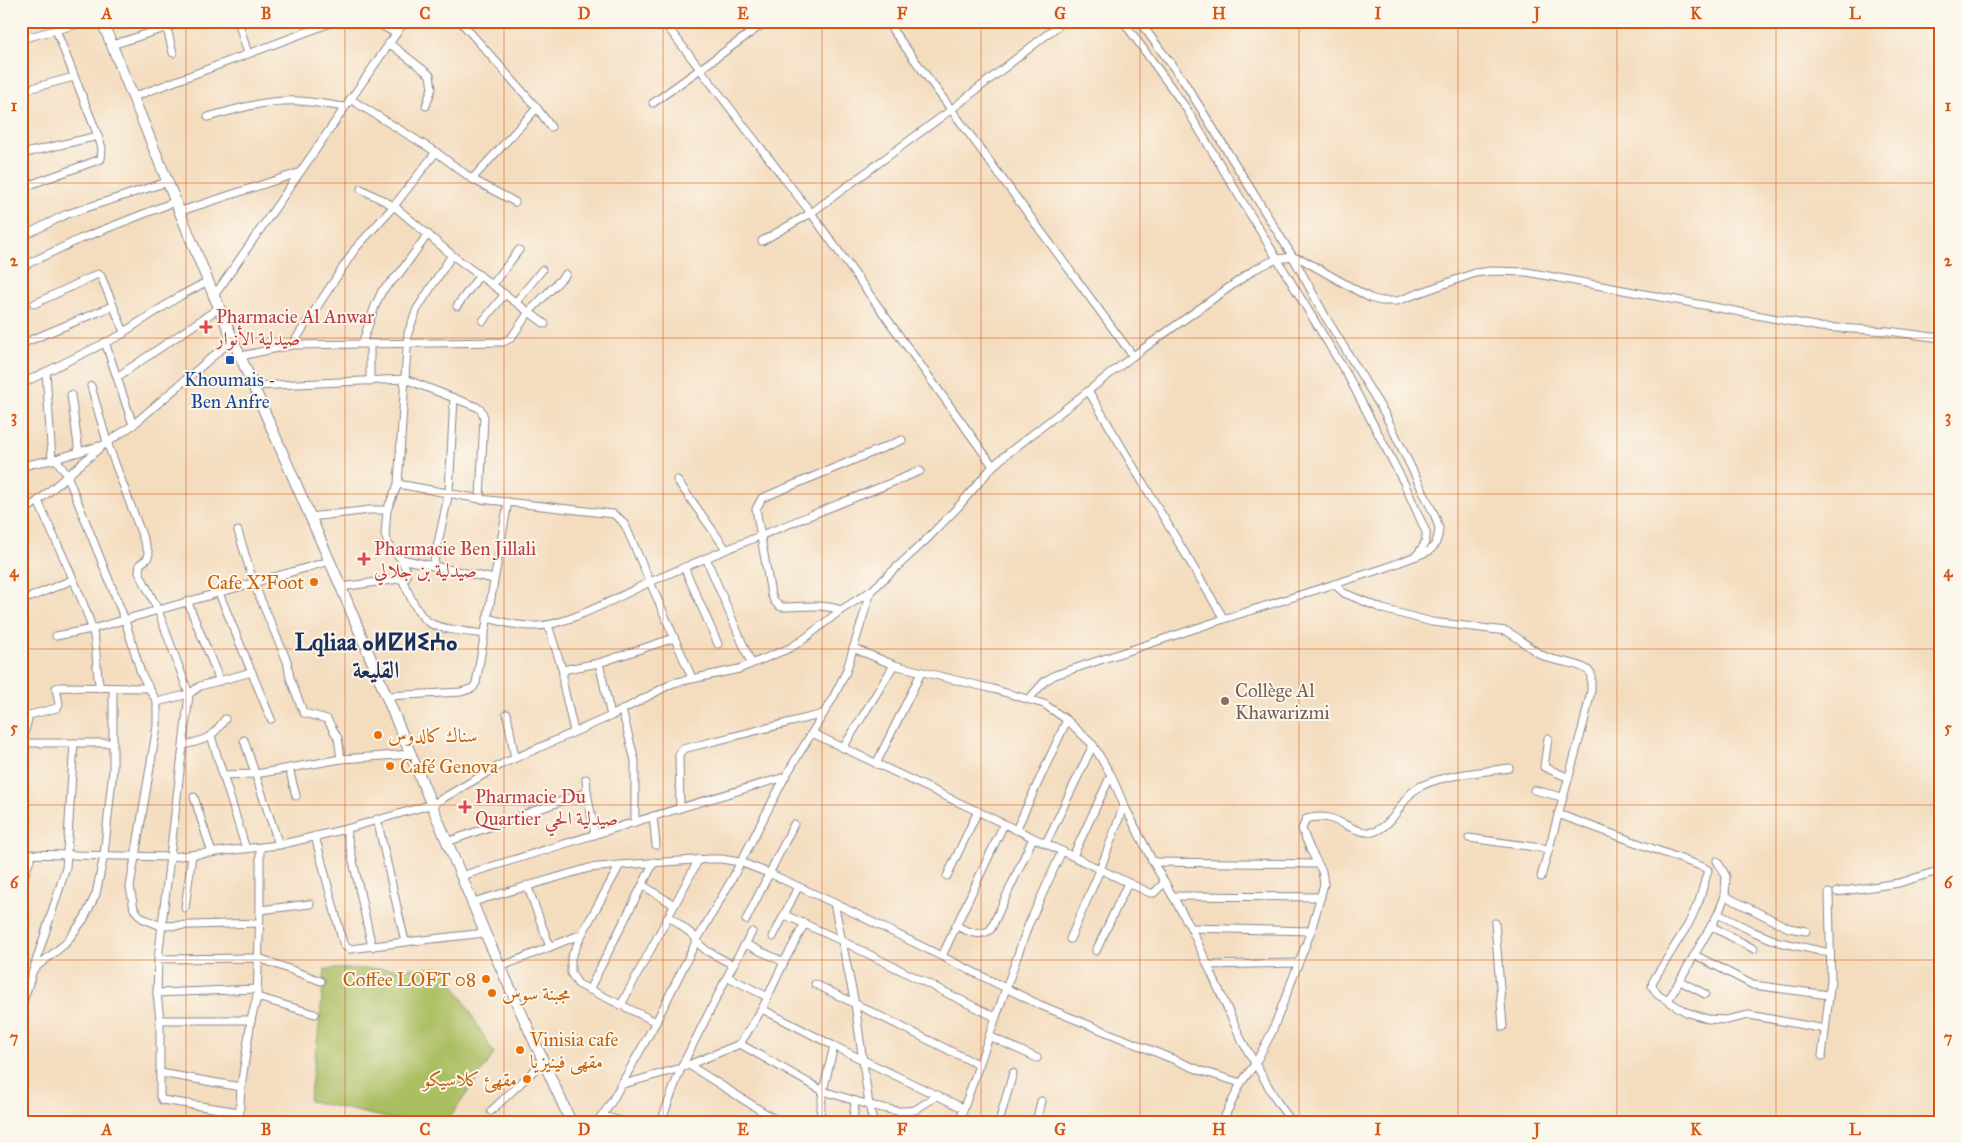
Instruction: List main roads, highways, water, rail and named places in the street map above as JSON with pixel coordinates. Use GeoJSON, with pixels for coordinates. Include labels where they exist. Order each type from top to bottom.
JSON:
{"type":"FeatureCollection","features":[{"type":"Feature","properties":{"kind":"main road"},"geometry":{"type":"LineString","coordinates":[[102,21],[176,207],[330,561],[433,804],[485,933],[571,1122]]}},
{"type":"Feature","properties":{"kind":"place","name":"Pharmacie Al Anwar صيدلية الأنوار"},"geometry":{"type":"Point","coordinates":[206,327]}},
{"type":"Feature","properties":{"kind":"place","name":"Khoumais - Ben Anfre"},"geometry":{"type":"Point","coordinates":[230,360]}},
{"type":"Feature","properties":{"kind":"place","name":"Pharmacie Ben Jillali صيدلية بن جلالي"},"geometry":{"type":"Point","coordinates":[364,559]}},
{"type":"Feature","properties":{"kind":"place","name":"Cafe X'Foot"},"geometry":{"type":"Point","coordinates":[314,582]}},
{"type":"Feature","properties":{"kind":"place","name":"Collège Al Khawarizmi"},"geometry":{"type":"Point","coordinates":[1225,701]}},
{"type":"Feature","properties":{"kind":"place","name":"سناك كالدوس"},"geometry":{"type":"Point","coordinates":[378,735]}},
{"type":"Feature","properties":{"kind":"place","name":"Café Genova"},"geometry":{"type":"Point","coordinates":[390,766]}},
{"type":"Feature","properties":{"kind":"place","name":"Pharmacie Du Quartier صيدلية الحي"},"geometry":{"type":"Point","coordinates":[465,807]}},
{"type":"Feature","properties":{"kind":"place","name":"Coffee LOFT 08"},"geometry":{"type":"Point","coordinates":[486,979]}},
{"type":"Feature","properties":{"kind":"place","name":"مجبنة سوس"},"geometry":{"type":"Point","coordinates":[492,993]}},
{"type":"Feature","properties":{"kind":"place","name":"Vinisia cafe مقهى فينيزيا"},"geometry":{"type":"Point","coordinates":[520,1050]}},
{"type":"Feature","properties":{"kind":"place","name":"مقهئ كلاسيكو"},"geometry":{"type":"Point","coordinates":[527,1079]}},
{"type":"Feature","properties":{"kind":"district","name":"Lqliaa ⴰⵍⵇⵍⵉⵄⴰ القليعة"},"geometry":{"type":"Point","coordinates":[376,656]}}]}
